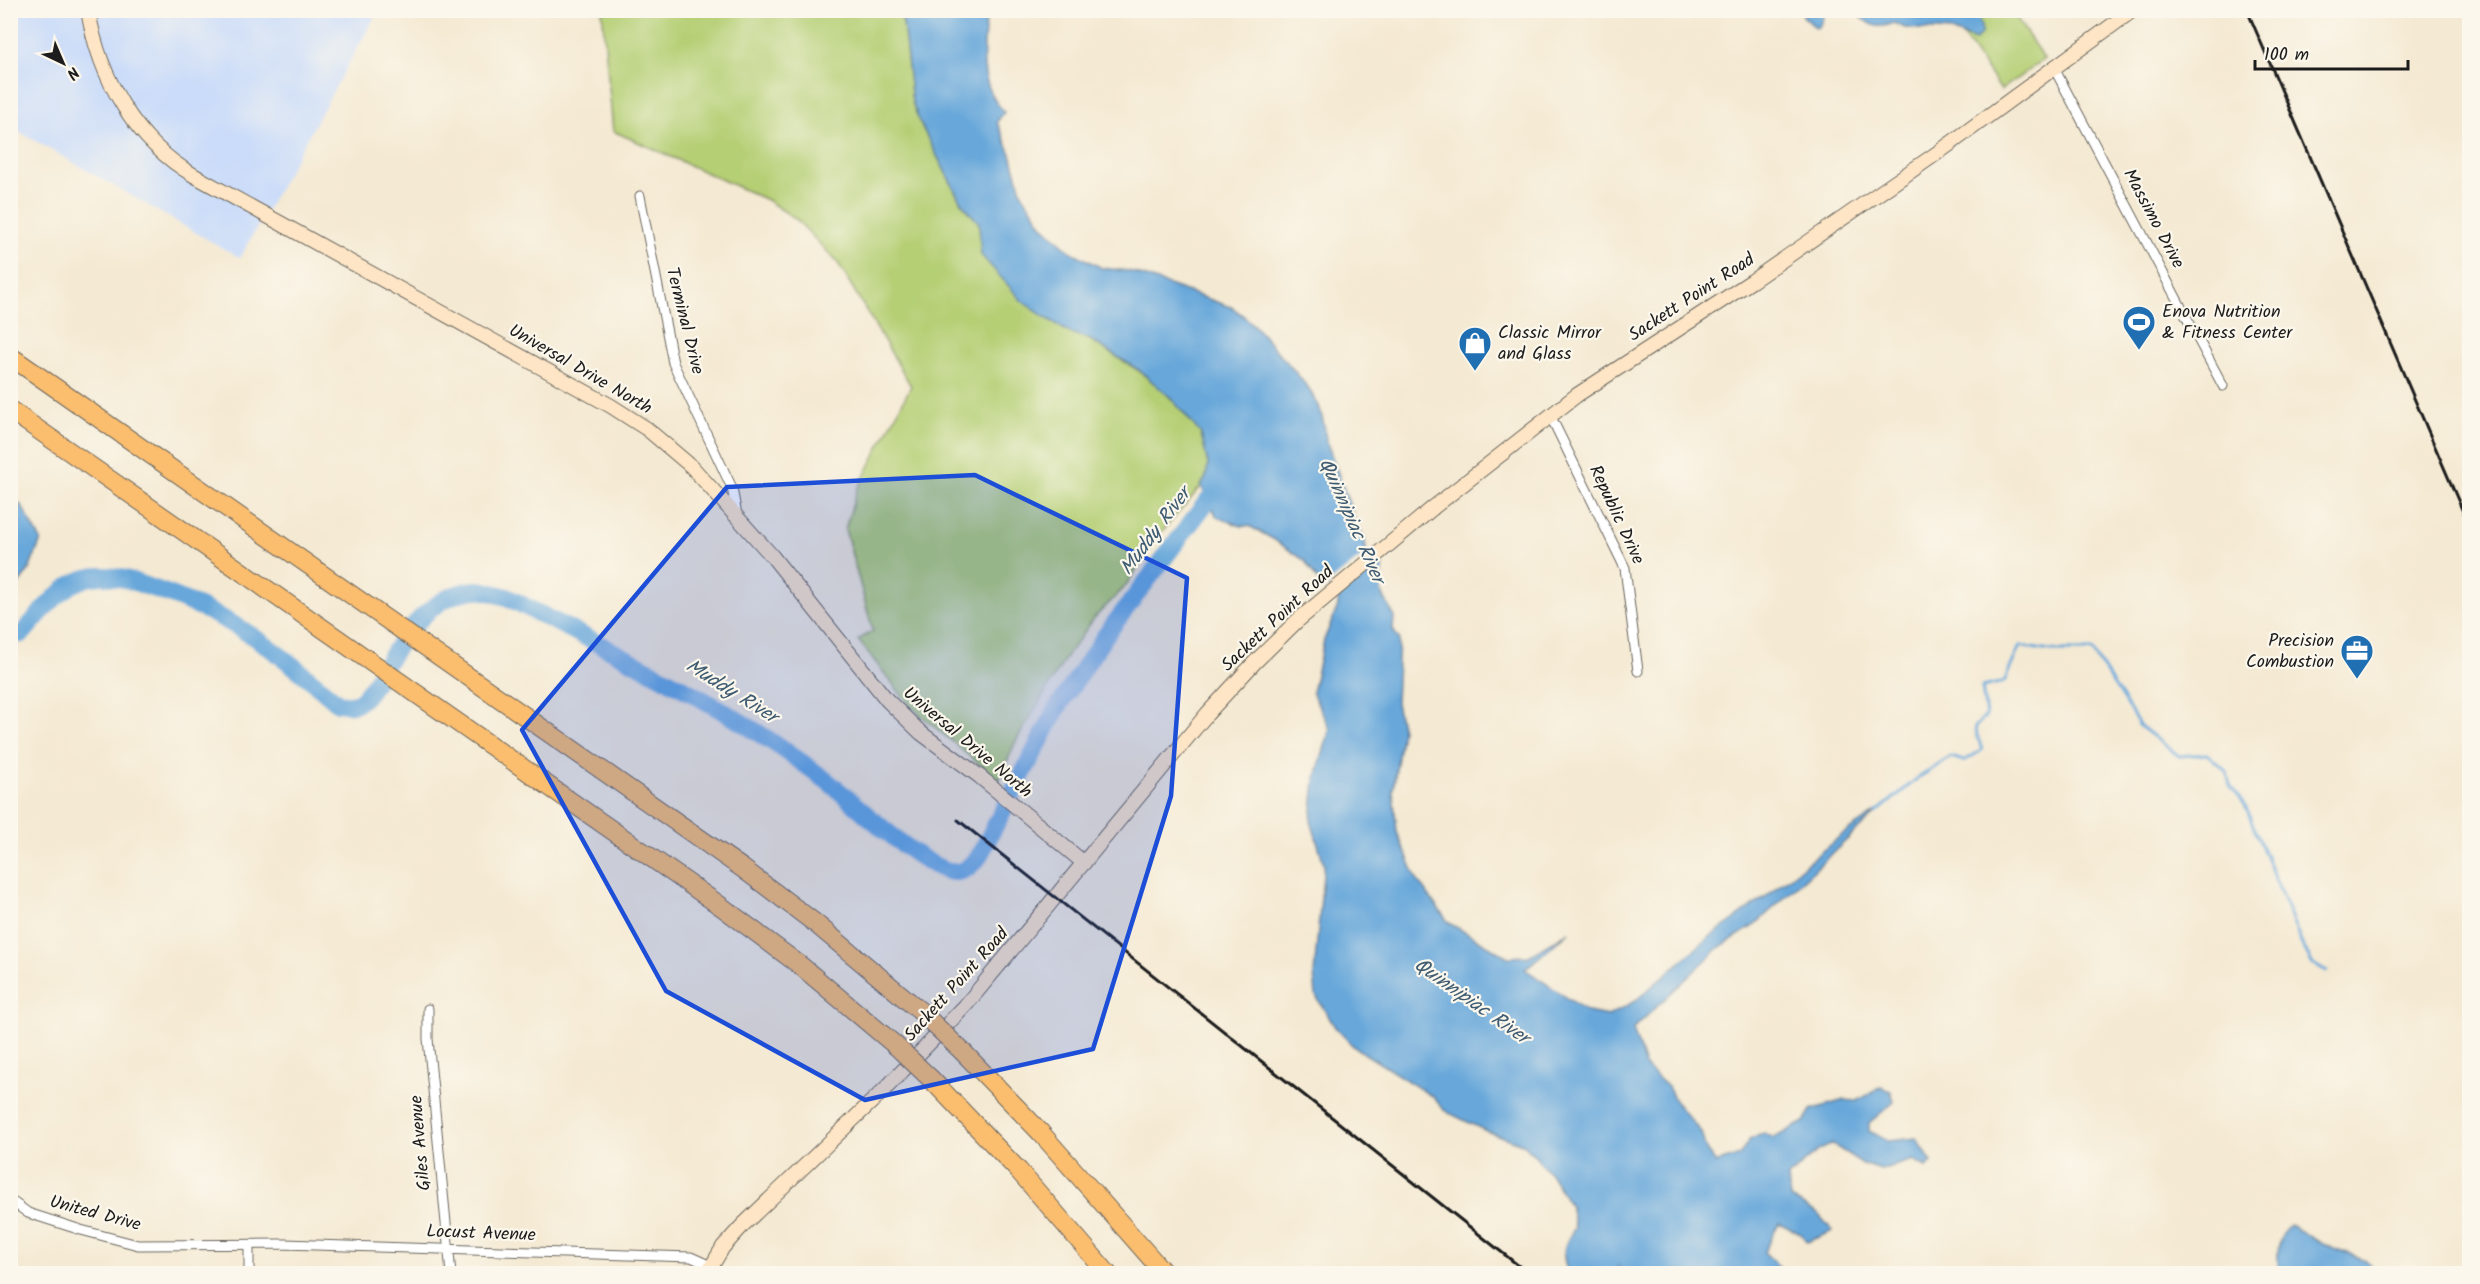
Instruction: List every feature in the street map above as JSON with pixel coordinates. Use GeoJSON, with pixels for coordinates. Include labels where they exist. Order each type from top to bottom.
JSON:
{"type":"FeatureCollection","features":[{"type":"Feature","properties":{"kind":"highway"},"geometry":{"type":"LineString","coordinates":[[10,356],[780,896],[858,957],[964,1053],[1041,1133],[1165,1274]]}},
{"type":"Feature","properties":{"kind":"highway"},"geometry":{"type":"LineString","coordinates":[[10,410],[756,932],[825,985],[931,1079],[1019,1171],[1108,1274]]}},
{"type":"Feature","properties":{"kind":"street","name":"Universal Drive North"},"geometry":{"type":"LineString","coordinates":[[88,10],[91,28],[108,76],[124,106],[139,130],[173,162],[611,406],[647,429],[692,467],[737,515],[887,700],[921,733],[979,776],[1084,863]]}},
{"type":"Feature","properties":{"kind":"street","name":"Sackett Point Road"},"geometry":{"type":"LineString","coordinates":[[709,1270],[743,1225],[886,1088],[950,1022],[1233,685],[1282,635],[1372,558],[1550,415],[1752,281],[1943,149],[2133,10]]}},
{"type":"Feature","properties":{"kind":"street","name":"Massimo Drive"},"geometry":{"type":"LineString","coordinates":[[2054,68],[2223,386]]}},
{"type":"Feature","properties":{"kind":"street","name":"Terminal Drive"},"geometry":{"type":"LineString","coordinates":[[640,196],[673,363],[732,488],[737,515]]}},
{"type":"Feature","properties":{"kind":"street","name":"Republic Drive"},"geometry":{"type":"LineString","coordinates":[[1550,415],[1625,568],[1638,671]]}},
{"type":"Feature","properties":{"kind":"street","name":"Giles Avenue"},"geometry":{"type":"LineString","coordinates":[[428,1009],[428,1039],[451,1274]]}},
{"type":"Feature","properties":{"kind":"street","name":"United Drive"},"geometry":{"type":"LineString","coordinates":[[10,1200],[28,1213],[138,1245],[249,1245]]}},
{"type":"Feature","properties":{"kind":"street","name":"Locust Avenue"},"geometry":{"type":"LineString","coordinates":[[249,1245],[691,1257],[709,1270]]}},
{"type":"Feature","properties":{"kind":"street"},"geometry":{"type":"LineString","coordinates":[[249,1245],[249,1274]]}},
{"type":"Feature","properties":{"kind":"highlighted area"},"geometry":{"type":"Polygon","coordinates":[[[975,475],[1187,578],[1171,796],[1093,1049],[865,1100],[666,991],[522,730],[727,487],[975,475]]]}},
{"type":"Feature","properties":{"kind":"shaded area"},"geometry":{"type":"Polygon","coordinates":[[[11,11],[378,11],[240,258],[11,127],[11,11]]]}},
{"type":"Feature","properties":{"kind":"green space"},"geometry":{"type":"Polygon","coordinates":[[[602,11],[897,11],[903,22],[912,102],[920,123],[961,202],[979,223],[981,255],[1006,280],[1020,299],[1070,333],[1089,339],[1139,371],[1166,393],[1201,433],[1208,464],[1206,477],[1199,489],[1160,534],[1124,588],[1095,617],[1066,657],[1015,743],[999,781],[911,707],[858,640],[873,631],[845,529],[857,490],[911,386],[838,263],[796,219],[767,200],[613,131],[602,11]]]}},
{"type":"Feature","properties":{"kind":"green space"},"geometry":{"type":"Polygon","coordinates":[[[1945,11],[2012,11],[2044,59],[2001,90],[1945,11]]]}},
{"type":"Feature","properties":{"kind":"water","name":"Quinnipiac River"},"geometry":{"type":"Polygon","coordinates":[[[897,11],[987,11],[984,38],[986,77],[995,101],[1004,112],[997,122],[1011,154],[1022,194],[1043,226],[1070,251],[1102,268],[1129,271],[1231,307],[1260,332],[1293,369],[1316,401],[1321,412],[1326,440],[1355,520],[1365,539],[1366,551],[1378,565],[1383,567],[1381,591],[1394,616],[1393,630],[1399,639],[1396,703],[1402,730],[1393,791],[1397,832],[1417,880],[1449,923],[1508,957],[1529,956],[1569,932],[1525,969],[1588,1012],[1608,1016],[1635,1001],[1708,938],[1764,898],[1843,834],[1879,810],[1755,925],[1720,947],[1633,1029],[1645,1066],[1668,1087],[1677,1104],[1701,1132],[1706,1150],[1716,1163],[1740,1155],[1749,1140],[1764,1133],[1774,1138],[1804,1122],[1811,1110],[1844,1100],[1857,1101],[1882,1087],[1891,1091],[1894,1102],[1869,1123],[1869,1131],[1888,1141],[1916,1138],[1932,1162],[1926,1167],[1913,1160],[1881,1170],[1863,1164],[1832,1144],[1818,1151],[1788,1177],[1790,1198],[1817,1213],[1833,1231],[1807,1242],[1801,1234],[1779,1223],[1764,1252],[1785,1273],[1626,1274],[1618,1266],[1618,1273],[1568,1273],[1564,1261],[1564,1250],[1575,1228],[1570,1206],[1551,1175],[1525,1145],[1486,1131],[1445,1111],[1433,1097],[1354,1047],[1335,1027],[1316,996],[1314,974],[1324,864],[1311,821],[1315,780],[1330,729],[1312,692],[1324,640],[1338,606],[1338,598],[1327,584],[1318,581],[1305,561],[1273,539],[1249,526],[1241,526],[1217,517],[1201,486],[1206,477],[1208,464],[1201,434],[1171,398],[1139,370],[1089,339],[1070,333],[1023,302],[981,255],[979,223],[961,202],[920,123],[912,102],[903,22],[897,11]]]}},
{"type":"Feature","properties":{"kind":"water"},"geometry":{"type":"Polygon","coordinates":[[[1802,11],[1820,11],[1823,17],[1820,25],[1816,28],[1803,16],[1802,11]]]}},
{"type":"Feature","properties":{"kind":"water"},"geometry":{"type":"Polygon","coordinates":[[[1843,11],[1976,11],[1981,25],[1981,34],[1976,40],[1950,31],[1905,28],[1894,23],[1878,26],[1870,24],[1855,14],[1843,11]]]}},
{"type":"Feature","properties":{"kind":"water"},"geometry":{"type":"Polygon","coordinates":[[[11,498],[21,505],[41,540],[29,570],[11,595],[11,498]]]}},
{"type":"Feature","properties":{"kind":"water"},"geometry":{"type":"Polygon","coordinates":[[[2290,1225],[2323,1244],[2366,1260],[2377,1273],[2279,1273],[2280,1241],[2285,1229],[2290,1225]]]}},
{"type":"Feature","properties":{"kind":"pier"},"geometry":{"type":"Polygon","coordinates":[[[1367,552],[1377,564],[1338,597],[1327,584],[1367,552]]]}},
{"type":"Feature","properties":{"kind":"waterway","name":"Muddy River"},"geometry":{"type":"LineString","coordinates":[[10,635],[22,634],[59,594],[77,582],[95,576],[119,578],[203,608],[272,649],[338,703],[352,704],[358,703],[367,694],[401,641],[433,607],[460,593],[475,590],[487,591],[507,597],[711,704],[751,728],[827,781],[909,849],[943,869],[959,872],[978,858],[1058,707],[1105,636],[1221,483]]}},
{"type":"Feature","properties":{"kind":"waterway"},"geometry":{"type":"LineString","coordinates":[[1876,813],[1918,778],[1951,757],[1964,761],[1982,750],[1975,727],[1986,716],[1982,687],[2004,682],[2020,646],[2050,651],[2092,651],[2140,726],[2179,756],[2207,754],[2227,772],[2230,786],[2244,803],[2303,947],[2312,963],[2327,971]]}},
{"type":"Feature","properties":{"kind":"railway"},"geometry":{"type":"LineString","coordinates":[[2247,10],[2470,528]]}},
{"type":"Feature","properties":{"kind":"railway"},"geometry":{"type":"LineString","coordinates":[[958,820],[1529,1274]]}},
{"type":"Feature","properties":{"kind":"place","name":"Enova Nutrition & Fitness Center"},"geometry":{"type":"Point","coordinates":[2139,351]}},
{"type":"Feature","properties":{"kind":"place","name":"Classic Mirror and Glass"},"geometry":{"type":"Point","coordinates":[1475,372]}},
{"type":"Feature","properties":{"kind":"place","name":"Precision Combustion"},"geometry":{"type":"Point","coordinates":[2357,680]}}]}
